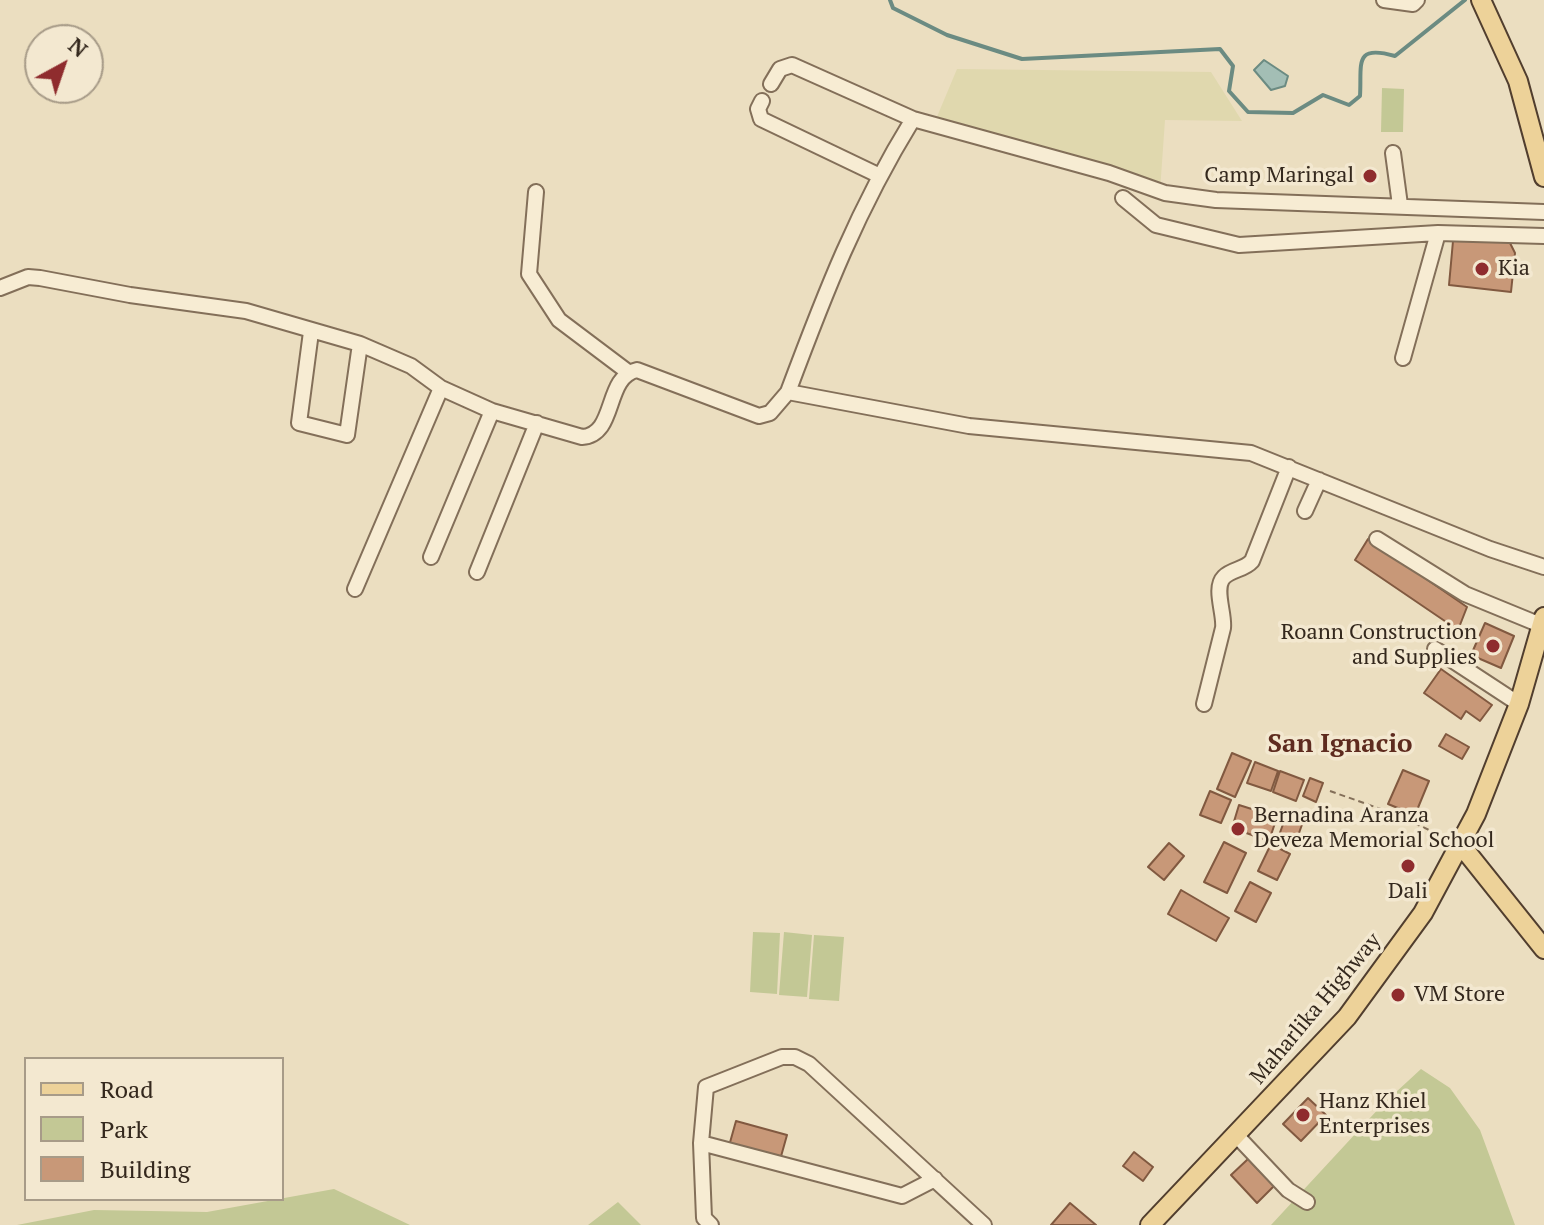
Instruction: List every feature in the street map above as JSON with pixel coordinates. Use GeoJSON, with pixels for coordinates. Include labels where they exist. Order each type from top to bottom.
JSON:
{"type":"FeatureCollection","features":[{"type":"Feature","properties":{"kind":"main road"},"geometry":{"type":"LineString","coordinates":[[1481,1],[1518,81],[1544,177]]}},
{"type":"Feature","properties":{"kind":"main road","name":"Maharlika Highway"},"geometry":{"type":"LineString","coordinates":[[1150,1225],[1347,1017],[1393,959],[1461,845],[1519,704],[1543,621]]}},
{"type":"Feature","properties":{"kind":"main road"},"geometry":{"type":"LineString","coordinates":[[1461,845],[1544,949]]}},
{"type":"Feature","properties":{"kind":"street"},"geometry":{"type":"LineString","coordinates":[[1384,0],[1413,4],[1417,0]]}},
{"type":"Feature","properties":{"kind":"street"},"geometry":{"type":"LineString","coordinates":[[771,84],[780,69],[792,65],[913,119],[1109,173],[1165,193],[1216,200],[1544,212]]}},
{"type":"Feature","properties":{"kind":"street"},"geometry":{"type":"LineString","coordinates":[[762,101],[758,109],[761,119],[878,175]]}},
{"type":"Feature","properties":{"kind":"street"},"geometry":{"type":"LineString","coordinates":[[536,192],[529,274],[559,320],[628,372],[648,372],[759,416],[770,413],[788,392],[833,270],[878,175],[913,119]]}},
{"type":"Feature","properties":{"kind":"street"},"geometry":{"type":"LineString","coordinates":[[1393,153],[1400,205]]}},
{"type":"Feature","properties":{"kind":"street"},"geometry":{"type":"LineString","coordinates":[[1123,198],[1156,225],[1239,245],[1438,233],[1544,236]]}},
{"type":"Feature","properties":{"kind":"street"},"geometry":{"type":"LineString","coordinates":[[1403,358],[1438,233]]}},
{"type":"Feature","properties":{"kind":"street"},"geometry":{"type":"LineString","coordinates":[[0,288],[28,277],[40,278],[130,295],[246,311],[360,344],[411,366],[441,388],[492,411],[582,437],[592,436],[600,429],[618,384],[628,372]]}},
{"type":"Feature","properties":{"kind":"street"},"geometry":{"type":"LineString","coordinates":[[311,332],[299,423],[347,435],[360,344]]}},
{"type":"Feature","properties":{"kind":"street"},"geometry":{"type":"LineString","coordinates":[[355,589],[441,388]]}},
{"type":"Feature","properties":{"kind":"street"},"geometry":{"type":"LineString","coordinates":[[788,392],[969,426],[1251,453],[1490,549],[1544,567]]}},
{"type":"Feature","properties":{"kind":"street"},"geometry":{"type":"LineString","coordinates":[[431,557],[492,411]]}},
{"type":"Feature","properties":{"kind":"street"},"geometry":{"type":"LineString","coordinates":[[477,572],[537,423]]}},
{"type":"Feature","properties":{"kind":"street"},"geometry":{"type":"LineString","coordinates":[[1204,704],[1225,616],[1219,587],[1224,576],[1247,567],[1252,561],[1289,467]]}},
{"type":"Feature","properties":{"kind":"street"},"geometry":{"type":"LineString","coordinates":[[1305,511],[1319,480]]}},
{"type":"Feature","properties":{"kind":"street"},"geometry":{"type":"LineString","coordinates":[[1377,539],[1465,594],[1543,621]]}},
{"type":"Feature","properties":{"kind":"street"},"geometry":{"type":"LineString","coordinates":[[1435,649],[1519,704]]}},
{"type":"Feature","properties":{"kind":"street"},"geometry":{"type":"LineString","coordinates":[[711,1225],[704,1218],[701,1143],[706,1087],[782,1057],[795,1057],[809,1064],[984,1225]]}},
{"type":"Feature","properties":{"kind":"street"},"geometry":{"type":"LineString","coordinates":[[1236,1135],[1288,1190],[1307,1202]]}},
{"type":"Feature","properties":{"kind":"street"},"geometry":{"type":"LineString","coordinates":[[701,1143],[902,1196],[935,1179]]}},
{"type":"Feature","properties":{"kind":"path"},"geometry":{"type":"LineString","coordinates":[[1330,791],[1395,814],[1461,845]]}},
{"type":"Feature","properties":{"kind":"shaded area"},"geometry":{"type":"Polygon","coordinates":[[[957,69],[1211,72],[1242,121],[1165,120],[1160,191],[931,131],[957,69]]]}},
{"type":"Feature","properties":{"kind":"green space"},"geometry":{"type":"Polygon","coordinates":[[[1382,88],[1404,89],[1403,132],[1381,132],[1382,88]]]}},
{"type":"Feature","properties":{"kind":"green space"},"geometry":{"type":"Polygon","coordinates":[[[753,932],[780,933],[777,994],[750,992],[753,932]]]}},
{"type":"Feature","properties":{"kind":"green space"},"geometry":{"type":"Polygon","coordinates":[[[784,932],[812,935],[807,997],[779,995],[784,932]]]}},
{"type":"Feature","properties":{"kind":"green space"},"geometry":{"type":"Polygon","coordinates":[[[814,935],[844,937],[839,1001],[809,999],[814,935]]]}},
{"type":"Feature","properties":{"kind":"green space"},"geometry":{"type":"Polygon","coordinates":[[[1421,1069],[1450,1088],[1480,1130],[1515,1225],[1271,1225],[1382,1105],[1421,1069]]]}},
{"type":"Feature","properties":{"kind":"green space"},"geometry":{"type":"Polygon","coordinates":[[[334,1189],[410,1225],[17,1225],[94,1210],[207,1212],[284,1201],[284,1198],[334,1189]]]}},
{"type":"Feature","properties":{"kind":"green space"},"geometry":{"type":"Polygon","coordinates":[[[618,1202],[641,1225],[588,1225],[618,1202]]]}},
{"type":"Feature","properties":{"kind":"water"},"geometry":{"type":"Polygon","coordinates":[[[1264,60],[1288,76],[1285,86],[1271,90],[1254,70],[1264,60]]]}},
{"type":"Feature","properties":{"kind":"building","name":"Kia"},"geometry":{"type":"Polygon","coordinates":[[[1499,239],[1510,243],[1515,253],[1511,292],[1449,285],[1453,241],[1499,239]]]}},
{"type":"Feature","properties":{"kind":"building"},"geometry":{"type":"Polygon","coordinates":[[[1368,539],[1467,607],[1458,630],[1355,560],[1368,539]]]}},
{"type":"Feature","properties":{"kind":"building","name":"Roann Construction and Supplies"},"geometry":{"type":"Polygon","coordinates":[[[1485,623],[1514,636],[1501,668],[1471,655],[1485,623]]]}},
{"type":"Feature","properties":{"kind":"building"},"geometry":{"type":"Polygon","coordinates":[[[1441,669],[1492,705],[1480,721],[1466,711],[1461,719],[1424,693],[1441,669]]]}},
{"type":"Feature","properties":{"kind":"building"},"geometry":{"type":"Polygon","coordinates":[[[1446,734],[1469,747],[1462,759],[1439,746],[1446,734]]]}},
{"type":"Feature","properties":{"kind":"building"},"geometry":{"type":"Polygon","coordinates":[[[1232,753],[1251,761],[1235,797],[1217,789],[1232,753]]]}},
{"type":"Feature","properties":{"kind":"building"},"geometry":{"type":"Polygon","coordinates":[[[1255,762],[1278,771],[1271,791],[1247,783],[1255,762]]]}},
{"type":"Feature","properties":{"kind":"building"},"geometry":{"type":"Polygon","coordinates":[[[1403,770],[1429,781],[1415,815],[1388,804],[1403,770]]]}},
{"type":"Feature","properties":{"kind":"building"},"geometry":{"type":"Polygon","coordinates":[[[1280,771],[1304,780],[1296,801],[1273,792],[1280,771]]]}},
{"type":"Feature","properties":{"kind":"building"},"geometry":{"type":"Polygon","coordinates":[[[1310,778],[1323,783],[1316,802],[1303,796],[1310,778]]]}},
{"type":"Feature","properties":{"kind":"building"},"geometry":{"type":"Polygon","coordinates":[[[1210,791],[1231,800],[1221,823],[1200,815],[1210,791]]]}},
{"type":"Feature","properties":{"kind":"building"},"geometry":{"type":"Polygon","coordinates":[[[1239,805],[1277,817],[1269,841],[1232,828],[1239,805]]]}},
{"type":"Feature","properties":{"kind":"building"},"geometry":{"type":"Polygon","coordinates":[[[1287,813],[1304,819],[1294,847],[1277,841],[1287,813]]]}},
{"type":"Feature","properties":{"kind":"building"},"geometry":{"type":"Polygon","coordinates":[[[1224,842],[1246,853],[1227,893],[1204,882],[1224,842]]]}},
{"type":"Feature","properties":{"kind":"building"},"geometry":{"type":"Polygon","coordinates":[[[1169,843],[1184,856],[1164,880],[1148,867],[1169,843]]]}},
{"type":"Feature","properties":{"kind":"building"},"geometry":{"type":"Polygon","coordinates":[[[1271,844],[1290,854],[1277,880],[1258,871],[1271,844]]]}},
{"type":"Feature","properties":{"kind":"building"},"geometry":{"type":"Polygon","coordinates":[[[1250,882],[1271,893],[1256,922],[1235,911],[1250,882]]]}},
{"type":"Feature","properties":{"kind":"building"},"geometry":{"type":"Polygon","coordinates":[[[1181,890],[1229,918],[1216,941],[1168,914],[1181,890]]]}},
{"type":"Feature","properties":{"kind":"building","name":"VM Store"},"geometry":{"type":"Polygon","coordinates":[[[1398,987],[1405,993],[1398,1003],[1391,997],[1398,987]]]}},
{"type":"Feature","properties":{"kind":"building"},"geometry":{"type":"Polygon","coordinates":[[[1308,1098],[1326,1115],[1301,1141],[1283,1124],[1308,1098]]]}},
{"type":"Feature","properties":{"kind":"building"},"geometry":{"type":"Polygon","coordinates":[[[736,1121],[787,1135],[780,1160],[729,1146],[736,1121]]]}},
{"type":"Feature","properties":{"kind":"building"},"geometry":{"type":"Polygon","coordinates":[[[1134,1152],[1153,1167],[1143,1181],[1123,1166],[1134,1152]]]}},
{"type":"Feature","properties":{"kind":"building"},"geometry":{"type":"Polygon","coordinates":[[[1248,1159],[1274,1186],[1257,1203],[1231,1175],[1248,1159]]]}},
{"type":"Feature","properties":{"kind":"building"},"geometry":{"type":"Polygon","coordinates":[[[1070,1203],[1096,1225],[1051,1225],[1070,1203]]]}},
{"type":"Feature","properties":{"kind":"waterway"},"geometry":{"type":"LineString","coordinates":[[890,0],[893,8],[947,35],[1022,59],[1220,49],[1233,66],[1229,91],[1248,112],[1293,113],[1323,95],[1349,105],[1360,96],[1361,66],[1366,55],[1382,53],[1395,56],[1465,0]]}},
{"type":"Feature","properties":{"kind":"place","name":"Camp Maringal"},"geometry":{"type":"Point","coordinates":[1370,176]}},
{"type":"Feature","properties":{"kind":"place","name":"Kia"},"geometry":{"type":"Point","coordinates":[1482,269]}},
{"type":"Feature","properties":{"kind":"place","name":"Roann Construction and Supplies"},"geometry":{"type":"Point","coordinates":[1493,646]}},
{"type":"Feature","properties":{"kind":"place","name":"Bernadina Aranza Deveza Memorial School"},"geometry":{"type":"Point","coordinates":[1238,829]}},
{"type":"Feature","properties":{"kind":"place","name":"Dali"},"geometry":{"type":"Point","coordinates":[1408,866]}},
{"type":"Feature","properties":{"kind":"place","name":"VM Store"},"geometry":{"type":"Point","coordinates":[1398,995]}},
{"type":"Feature","properties":{"kind":"place","name":"Hanz Khiel Enterprises"},"geometry":{"type":"Point","coordinates":[1303,1115]}},
{"type":"Feature","properties":{"kind":"district","name":"San Ignacio"},"geometry":{"type":"Point","coordinates":[1340,745]}}]}
